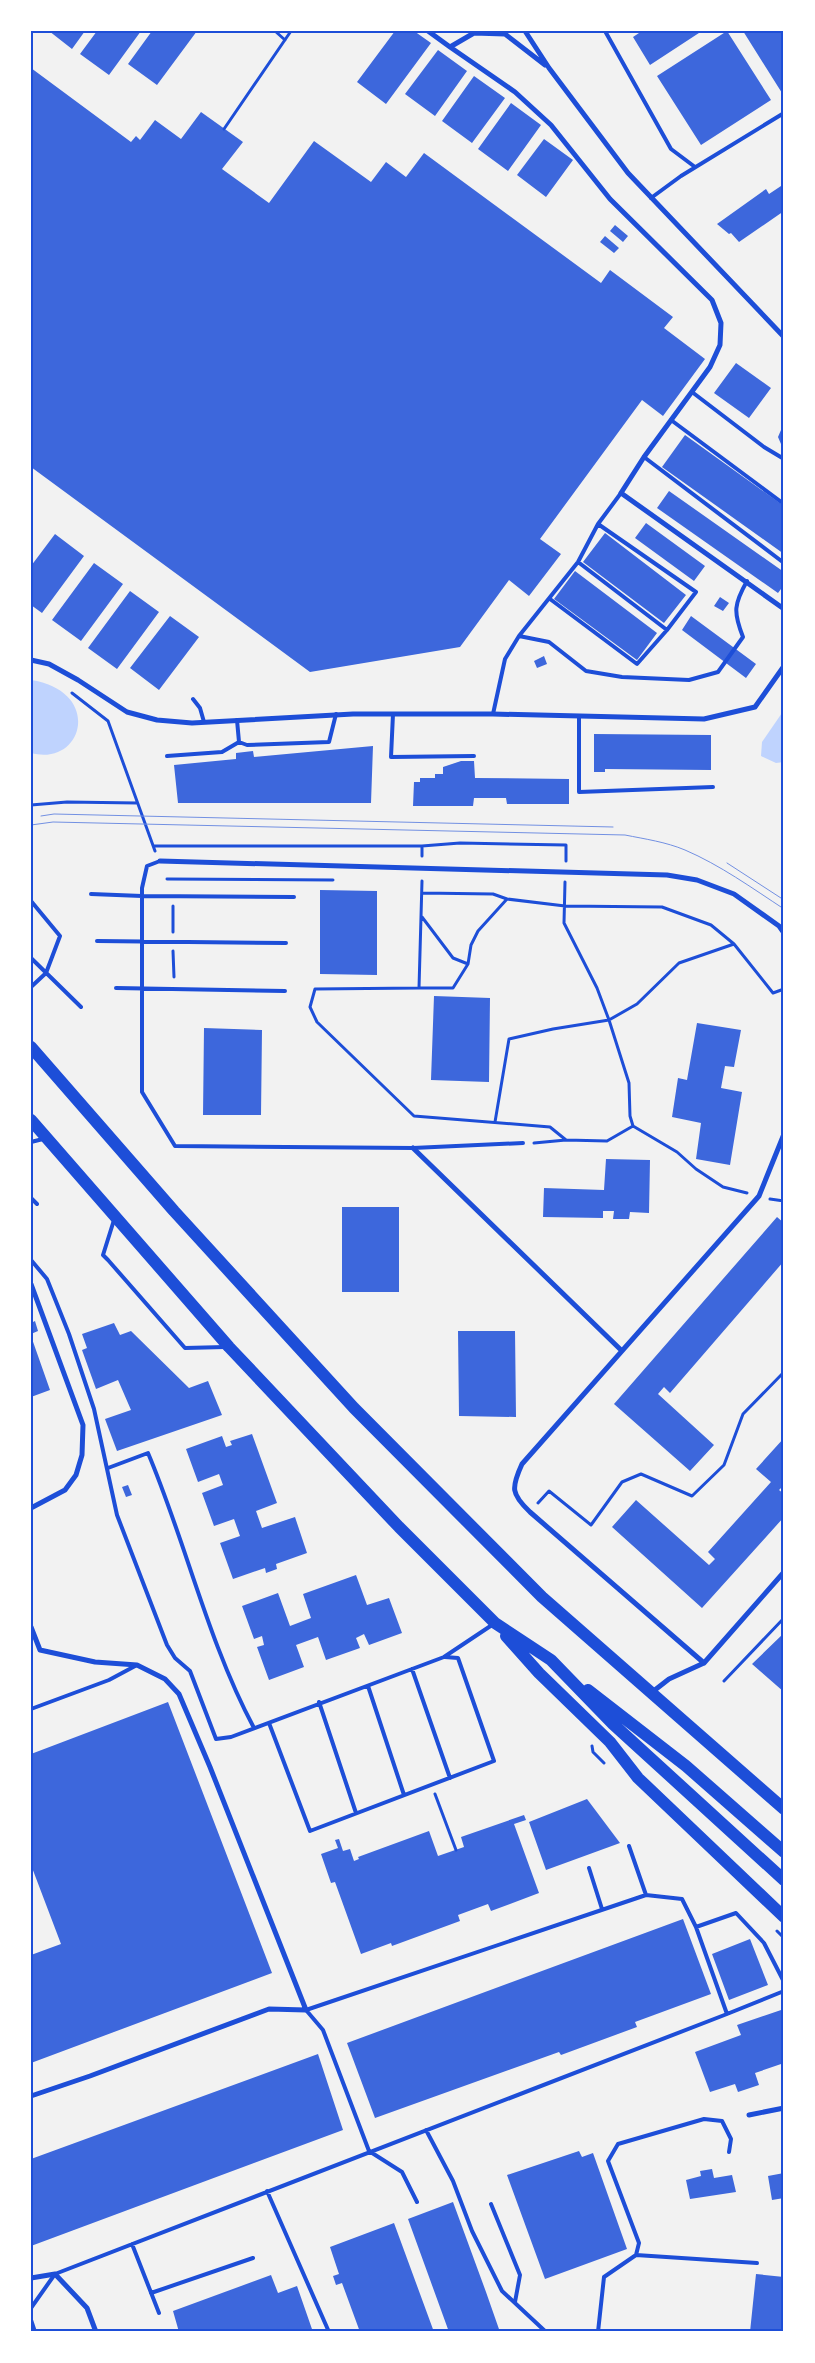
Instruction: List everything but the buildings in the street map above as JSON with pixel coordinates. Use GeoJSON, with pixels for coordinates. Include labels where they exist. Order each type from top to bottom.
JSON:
{"type":"FeatureCollection","features":[{"type":"Feature","properties":{"kind":"main road"},"geometry":{"type":"LineString","coordinates":[[31,1048],[174,1211],[354,1408],[542,1597],[784,1809]]}},
{"type":"Feature","properties":{"kind":"main road"},"geometry":{"type":"LineString","coordinates":[[31,1120],[229,1347],[392,1520],[495,1623],[539,1673],[610,1742],[638,1778],[784,1917]]}},
{"type":"Feature","properties":{"kind":"main road"},"geometry":{"type":"LineString","coordinates":[[495,1623],[551,1660],[686,1766],[784,1852]]}},
{"type":"Feature","properties":{"kind":"main road"},"geometry":{"type":"LineString","coordinates":[[551,1660],[613,1724],[784,1880]]}},
{"type":"Feature","properties":{"kind":"street"},"geometry":{"type":"LineString","coordinates":[[428,31],[515,92],[551,125],[610,199],[712,300],[721,323],[720,345],[710,367],[644,457],[621,493],[784,609]]}},
{"type":"Feature","properties":{"kind":"street"},"geometry":{"type":"LineString","coordinates":[[524,31],[549,68],[628,173],[784,337]]}},
{"type":"Feature","properties":{"kind":"street"},"geometry":{"type":"LineString","coordinates":[[450,47],[474,33],[504,34],[549,68]]}},
{"type":"Feature","properties":{"kind":"street"},"geometry":{"type":"LineString","coordinates":[[31,660],[49,664],[78,680],[127,712],[157,720],[204,722],[336,714],[493,714],[704,719],[755,707],[784,666]]}},
{"type":"Feature","properties":{"kind":"street"},"geometry":{"type":"LineString","coordinates":[[160,861],[667,875],[697,880],[734,894],[779,926],[784,933]]}},
{"type":"Feature","properties":{"kind":"street"},"geometry":{"type":"LineString","coordinates":[[704,1663],[530,1512],[516,1498],[514,1482],[522,1464],[758,1196],[784,1134]]}},
{"type":"Feature","properties":{"kind":"street"},"geometry":{"type":"LineString","coordinates":[[413,1148],[621,1350]]}},
{"type":"Feature","properties":{"kind":"street"},"geometry":{"type":"LineString","coordinates":[[31,1284],[83,1425],[82,1455],[76,1475],[65,1490],[31,1508]]}},
{"type":"Feature","properties":{"kind":"street"},"geometry":{"type":"LineString","coordinates":[[651,1693],[669,1679],[704,1663],[784,1572]]}},
{"type":"Feature","properties":{"kind":"street"},"geometry":{"type":"LineString","coordinates":[[31,1627],[40,1650],[95,1662],[137,1666],[165,1679],[179,1694],[210,1767],[306,2010],[269,2009],[31,2096]]}},
{"type":"Feature","properties":{"kind":"street"},"geometry":{"type":"LineString","coordinates":[[749,2115],[784,2108]]}},
{"type":"Feature","properties":{"kind":"street"},"geometry":{"type":"LineString","coordinates":[[31,2278],[54,2274],[87,2308],[96,2332]]}},
{"type":"Feature","properties":{"kind":"lane"},"geometry":{"type":"LineString","coordinates":[[605,31],[671,149],[695,167]]}},
{"type":"Feature","properties":{"kind":"lane"},"geometry":{"type":"LineString","coordinates":[[651,198],[695,167],[784,113]]}},
{"type":"Feature","properties":{"kind":"lane"},"geometry":{"type":"LineString","coordinates":[[692,392],[764,447],[784,459]]}},
{"type":"Feature","properties":{"kind":"lane"},"geometry":{"type":"LineString","coordinates":[[671,420],[784,504]]}},
{"type":"Feature","properties":{"kind":"lane"},"geometry":{"type":"LineString","coordinates":[[644,457],[784,563]]}},
{"type":"Feature","properties":{"kind":"lane"},"geometry":{"type":"LineString","coordinates":[[493,714],[505,659],[519,636],[578,562],[598,524],[621,493]]}},
{"type":"Feature","properties":{"kind":"lane"},"geometry":{"type":"LineString","coordinates":[[550,599],[637,664],[667,630],[696,592],[598,524]]}},
{"type":"Feature","properties":{"kind":"lane"},"geometry":{"type":"LineString","coordinates":[[578,562],[667,630]]}},
{"type":"Feature","properties":{"kind":"lane"},"geometry":{"type":"LineString","coordinates":[[519,636],[549,642],[586,671],[622,677],[689,680],[718,672],[743,637],[735,618],[736,600],[747,581]]}},
{"type":"Feature","properties":{"kind":"lane"},"geometry":{"type":"LineString","coordinates":[[193,699],[200,708],[204,722]]}},
{"type":"Feature","properties":{"kind":"lane"},"geometry":{"type":"LineString","coordinates":[[239,742],[246,745],[329,742],[336,714]]}},
{"type":"Feature","properties":{"kind":"lane"},"geometry":{"type":"LineString","coordinates":[[393,714],[391,757],[474,756]]}},
{"type":"Feature","properties":{"kind":"lane"},"geometry":{"type":"LineString","coordinates":[[579,716],[579,792],[713,787]]}},
{"type":"Feature","properties":{"kind":"lane"},"geometry":{"type":"LineString","coordinates":[[237,720],[239,742]]}},
{"type":"Feature","properties":{"kind":"lane"},"geometry":{"type":"LineString","coordinates":[[167,756],[222,752],[239,742]]}},
{"type":"Feature","properties":{"kind":"lane"},"geometry":{"type":"LineString","coordinates":[[160,861],[147,866],[142,896],[142,1092],[175,1146],[413,1148],[523,1143]]}},
{"type":"Feature","properties":{"kind":"lane"},"geometry":{"type":"LineString","coordinates":[[91,894],[294,897]]}},
{"type":"Feature","properties":{"kind":"lane"},"geometry":{"type":"LineString","coordinates":[[31,901],[60,936],[46,973],[31,987]]}},
{"type":"Feature","properties":{"kind":"lane"},"geometry":{"type":"LineString","coordinates":[[97,941],[286,943]]}},
{"type":"Feature","properties":{"kind":"lane"},"geometry":{"type":"LineString","coordinates":[[31,958],[81,1007]]}},
{"type":"Feature","properties":{"kind":"lane"},"geometry":{"type":"LineString","coordinates":[[116,988],[285,991]]}},
{"type":"Feature","properties":{"kind":"lane"},"geometry":{"type":"LineString","coordinates":[[31,1142],[46,1138]]}},
{"type":"Feature","properties":{"kind":"lane"},"geometry":{"type":"LineString","coordinates":[[31,1198],[37,1204]]}},
{"type":"Feature","properties":{"kind":"lane"},"geometry":{"type":"LineString","coordinates":[[115,1218],[104,1255],[185,1348],[229,1347]]}},
{"type":"Feature","properties":{"kind":"lane"},"geometry":{"type":"LineString","coordinates":[[31,1260],[47,1279],[69,1334],[94,1409],[117,1514],[167,1645],[175,1658],[190,1671],[216,1739],[231,1737],[319,1702],[368,1686],[444,1657],[495,1623]]}},
{"type":"Feature","properties":{"kind":"lane"},"geometry":{"type":"LineString","coordinates":[[108,1468],[148,1453],[164,1491],[238,1695],[254,1728]]}},
{"type":"Feature","properties":{"kind":"lane"},"geometry":{"type":"LineString","coordinates":[[269,1723],[310,1831],[494,1761],[458,1658],[444,1657]]}},
{"type":"Feature","properties":{"kind":"lane"},"geometry":{"type":"LineString","coordinates":[[31,1709],[109,1680],[137,1666]]}},
{"type":"Feature","properties":{"kind":"lane"},"geometry":{"type":"LineString","coordinates":[[412,1669],[450,1778]]}},
{"type":"Feature","properties":{"kind":"lane"},"geometry":{"type":"LineString","coordinates":[[368,1686],[404,1795]]}},
{"type":"Feature","properties":{"kind":"lane"},"geometry":{"type":"LineString","coordinates":[[319,1702],[356,1813]]}},
{"type":"Feature","properties":{"kind":"lane"},"geometry":{"type":"LineString","coordinates":[[629,1846],[646,1895]]}},
{"type":"Feature","properties":{"kind":"lane"},"geometry":{"type":"LineString","coordinates":[[589,1868],[602,1909]]}},
{"type":"Feature","properties":{"kind":"lane"},"geometry":{"type":"LineString","coordinates":[[417,2202],[402,2172],[369,2151],[323,2030],[306,2010],[646,1895],[682,1899],[696,1927],[727,2014]]}},
{"type":"Feature","properties":{"kind":"lane"},"geometry":{"type":"LineString","coordinates":[[696,1927],[736,1913],[764,1944],[784,1982]]}},
{"type":"Feature","properties":{"kind":"lane"},"geometry":{"type":"LineString","coordinates":[[31,2308],[54,2274],[784,1991]]}},
{"type":"Feature","properties":{"kind":"lane"},"geometry":{"type":"LineString","coordinates":[[636,2255],[639,2243],[608,2160],[618,2144],[704,2119],[722,2120],[731,2139],[729,2152]]}},
{"type":"Feature","properties":{"kind":"lane"},"geometry":{"type":"LineString","coordinates":[[426,2130],[453,2181],[472,2231],[502,2291],[546,2332]]}},
{"type":"Feature","properties":{"kind":"lane"},"geometry":{"type":"LineString","coordinates":[[267,2191],[329,2332]]}},
{"type":"Feature","properties":{"kind":"lane"},"geometry":{"type":"LineString","coordinates":[[491,2204],[520,2275],[515,2302]]}},
{"type":"Feature","properties":{"kind":"lane"},"geometry":{"type":"LineString","coordinates":[[132,2244],[159,2313]]}},
{"type":"Feature","properties":{"kind":"lane"},"geometry":{"type":"LineString","coordinates":[[598,2332],[604,2277],[636,2255],[757,2263]]}},
{"type":"Feature","properties":{"kind":"lane"},"geometry":{"type":"LineString","coordinates":[[151,2293],[252,2258]]}},
{"type":"Feature","properties":{"kind":"lane"},"geometry":{"type":"LineString","coordinates":[[31,2320],[35,2332]]}},
{"type":"Feature","properties":{"kind":"path"},"geometry":{"type":"LineString","coordinates":[[275,31],[285,40]]}},
{"type":"Feature","properties":{"kind":"path"},"geometry":{"type":"LineString","coordinates":[[224,129],[292,31]]}},
{"type":"Feature","properties":{"kind":"path"},"geometry":{"type":"LineString","coordinates":[[68,690],[108,721],[148,832]]}},
{"type":"Feature","properties":{"kind":"path"},"geometry":{"type":"LineString","coordinates":[[31,805],[67,802],[137,803]]}},
{"type":"Feature","properties":{"kind":"path"},"geometry":{"type":"LineString","coordinates":[[154,846],[422,846],[460,843],[566,845],[564,923],[596,988],[609,1020],[629,1083],[630,1116],[633,1126],[678,1152],[696,1169],[723,1187],[758,1196]]}},
{"type":"Feature","properties":{"kind":"path"},"geometry":{"type":"LineString","coordinates":[[420,988],[422,846]]}},
{"type":"Feature","properties":{"kind":"path"},"geometry":{"type":"LineString","coordinates":[[166,879],[334,880]]}},
{"type":"Feature","properties":{"kind":"path"},"geometry":{"type":"LineString","coordinates":[[413,880],[422,881]]}},
{"type":"Feature","properties":{"kind":"path"},"geometry":{"type":"LineString","coordinates":[[422,893],[493,894],[507,899],[565,906],[662,906],[711,925],[734,944],[772,992],[784,989]]}},
{"type":"Feature","properties":{"kind":"path"},"geometry":{"type":"LineString","coordinates":[[507,899],[478,931],[471,945],[468,964],[453,988],[315,989],[310,1007],[317,1022],[414,1116],[550,1127],[566,1140]]}},
{"type":"Feature","properties":{"kind":"path"},"geometry":{"type":"LineString","coordinates":[[422,917],[454,958],[468,964]]}},
{"type":"Feature","properties":{"kind":"path"},"geometry":{"type":"LineString","coordinates":[[495,1122],[509,1039],[552,1029],[609,1020],[637,1004],[679,963],[734,944]]}},
{"type":"Feature","properties":{"kind":"path"},"geometry":{"type":"LineString","coordinates":[[523,1143],[566,1140],[607,1141],[633,1126]]}},
{"type":"Feature","properties":{"kind":"path"},"geometry":{"type":"LineString","coordinates":[[530,1512],[549,1491],[591,1525],[622,1482],[641,1474],[692,1496],[724,1465],[743,1414],[784,1372]]}},
{"type":"Feature","properties":{"kind":"path"},"geometry":{"type":"LineString","coordinates":[[724,1681],[784,1618]]}},
{"type":"Feature","properties":{"kind":"path"},"geometry":{"type":"LineString","coordinates":[[431,1784],[456,1850]]}},
{"type":"Feature","properties":{"kind":"water"},"geometry":{"type":"Polygon","coordinates":[[[31,680],[54,687],[69,698],[77,712],[78,726],[73,739],[63,749],[49,754],[31,753],[31,680]]]}},
{"type":"Feature","properties":{"kind":"water"},"geometry":{"type":"Polygon","coordinates":[[[784,710],[784,762],[776,763],[761,756],[762,742],[784,710]]]}},
{"type":"Feature","properties":{"kind":"tram line"},"geometry":{"type":"LineString","coordinates":[[41,816],[54,814],[613,827]]}},
{"type":"Feature","properties":{"kind":"tram line"},"geometry":{"type":"LineString","coordinates":[[31,825],[53,822],[625,835],[670,845],[698,856],[736,877],[784,909]]}},
{"type":"Feature","properties":{"kind":"tram line"},"geometry":{"type":"LineString","coordinates":[[727,863],[784,900]]}}]}
